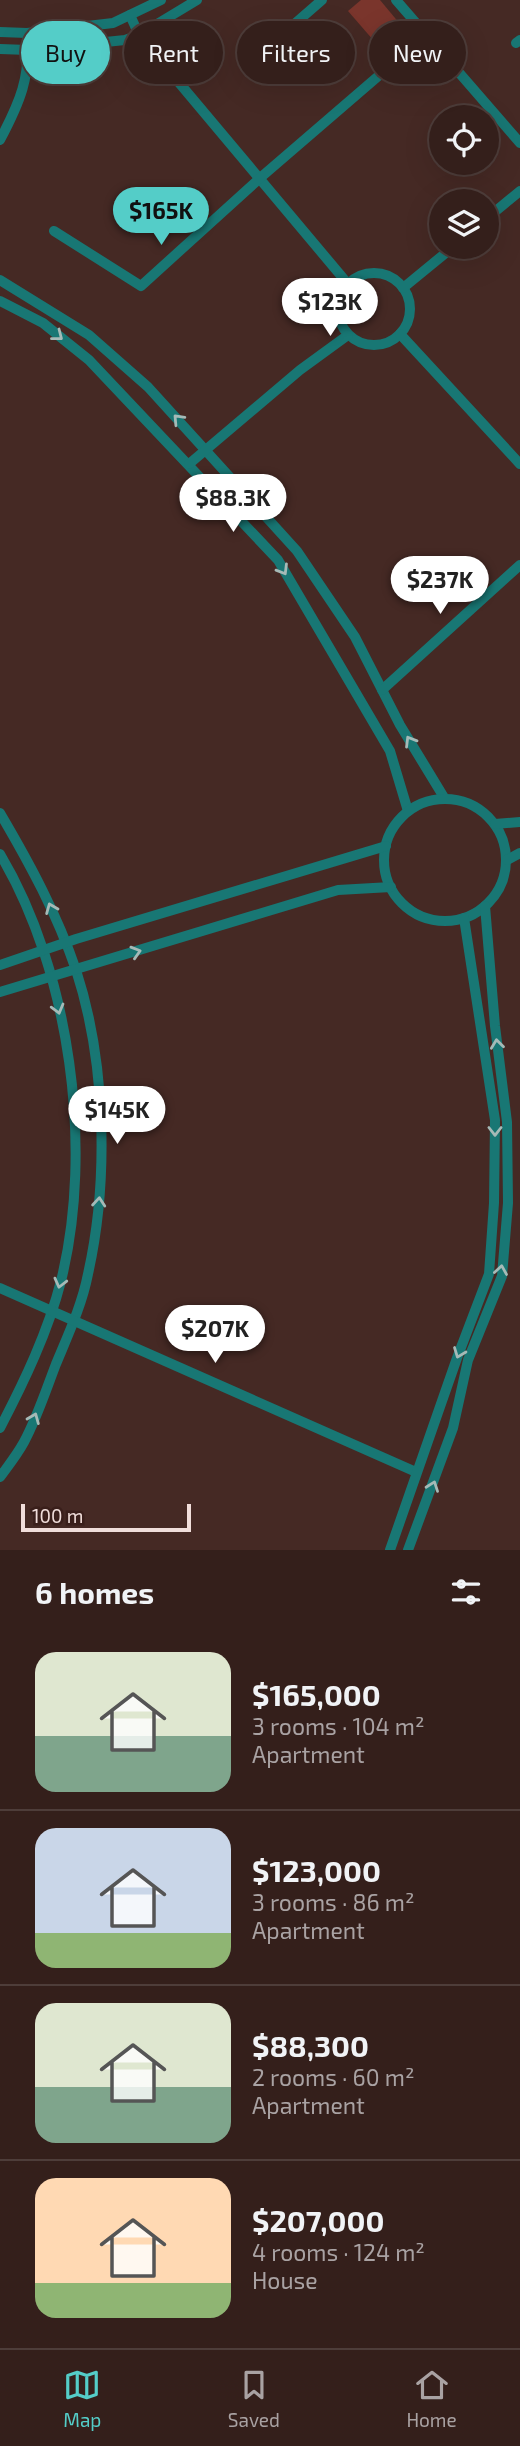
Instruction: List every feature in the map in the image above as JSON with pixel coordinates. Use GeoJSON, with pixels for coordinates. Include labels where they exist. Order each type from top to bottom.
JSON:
{"type":"FeatureCollection","features":[{"type":"Feature","properties":{"kind":"street"},"geometry":{"type":"LineString","coordinates":[[110,23],[161,0]]}},
{"type":"Feature","properties":{"kind":"street"},"geometry":{"type":"LineString","coordinates":[[162,21],[197,0]]}},
{"type":"Feature","properties":{"kind":"street"},"geometry":{"type":"LineString","coordinates":[[298,21],[322,0]]}},
{"type":"Feature","properties":{"kind":"street"},"geometry":{"type":"LineString","coordinates":[[396,0],[414,21]]}},
{"type":"Feature","properties":{"kind":"street"},"geometry":{"type":"LineString","coordinates":[[130,15],[133,21]]}},
{"type":"Feature","properties":{"kind":"street"},"geometry":{"type":"LineString","coordinates":[[0,32],[21,33]]}},
{"type":"Feature","properties":{"kind":"street"},"geometry":{"type":"LineString","coordinates":[[0,49],[21,50]]}},
{"type":"Feature","properties":{"kind":"street"},"geometry":{"type":"LineString","coordinates":[[466,81],[520,143]]}},
{"type":"Feature","properties":{"kind":"street"},"geometry":{"type":"LineString","coordinates":[[0,140],[25,84]]}},
{"type":"Feature","properties":{"kind":"street"},"geometry":{"type":"LineString","coordinates":[[180,84],[348,284]]}},
{"type":"Feature","properties":{"kind":"street"},"geometry":{"type":"LineString","coordinates":[[54,232],[141,286],[369,84]]}},
{"type":"Feature","properties":{"kind":"street"},"geometry":{"type":"LineString","coordinates":[[499,208],[520,191]]}},
{"type":"Feature","properties":{"kind":"street"},"geometry":{"type":"LineString","coordinates":[[403,288],[438,259]]}},
{"type":"Feature","properties":{"kind":"street"},"geometry":{"type":"LineString","coordinates":[[375,273],[386,275],[403,288],[409,300],[408,323],[392,341],[368,345],[348,335],[337,312],[338,299],[348,284],[363,274],[375,273]]}},
{"type":"Feature","properties":{"kind":"street"},"geometry":{"type":"LineString","coordinates":[[0,280],[89,335],[148,387],[297,551],[355,637],[400,725],[445,799]]}},
{"type":"Feature","properties":{"kind":"street"},"geometry":{"type":"LineString","coordinates":[[0,301],[43,323],[89,360],[278,560],[390,751],[408,811]]}},
{"type":"Feature","properties":{"kind":"street"},"geometry":{"type":"LineString","coordinates":[[400,334],[520,464]]}},
{"type":"Feature","properties":{"kind":"street"},"geometry":{"type":"LineString","coordinates":[[189,464],[300,370],[348,335]]}},
{"type":"Feature","properties":{"kind":"street"},"geometry":{"type":"LineString","coordinates":[[382,690],[520,565]]}},
{"type":"Feature","properties":{"kind":"street"},"geometry":{"type":"LineString","coordinates":[[445,799],[464,802],[481,810],[495,824],[504,841],[507,860],[497,893],[485,906],[464,918],[443,921],[422,916],[404,905],[391,887],[384,867],[386,846],[394,827],[408,811],[426,802],[445,799]]}},
{"type":"Feature","properties":{"kind":"street"},"geometry":{"type":"LineString","coordinates":[[0,813],[38,878],[76,971],[89,1024],[99,1084],[102,1166],[88,1275],[74,1320],[23,1443],[0,1477]]}},
{"type":"Feature","properties":{"kind":"street"},"geometry":{"type":"LineString","coordinates":[[495,824],[520,822]]}},
{"type":"Feature","properties":{"kind":"street"},"geometry":{"type":"LineString","coordinates":[[0,965],[386,846]]}},
{"type":"Feature","properties":{"kind":"street"},"geometry":{"type":"LineString","coordinates":[[507,860],[520,853]]}},
{"type":"Feature","properties":{"kind":"street"},"geometry":{"type":"LineString","coordinates":[[0,854],[17,883],[50,978],[68,1042],[75,1117],[71,1224],[61,1281],[22,1384],[0,1428]]}},
{"type":"Feature","properties":{"kind":"street"},"geometry":{"type":"LineString","coordinates":[[0,992],[338,890],[391,887]]}},
{"type":"Feature","properties":{"kind":"street"},"geometry":{"type":"LineString","coordinates":[[408,1550],[453,1428],[468,1360],[502,1276],[508,1203],[507,1122],[495,1026],[485,906]]}},
{"type":"Feature","properties":{"kind":"street"},"geometry":{"type":"LineString","coordinates":[[390,1550],[489,1274],[494,1203],[495,1120],[464,918]]}},
{"type":"Feature","properties":{"kind":"street"},"geometry":{"type":"LineString","coordinates":[[0,1288],[416,1472]]}},
{"type":"Feature","properties":{"kind":"shaded area"},"geometry":{"type":"Polygon","coordinates":[[[361,0],[380,0],[398,21],[369,21],[369,35],[348,11],[361,0]]]}}]}
